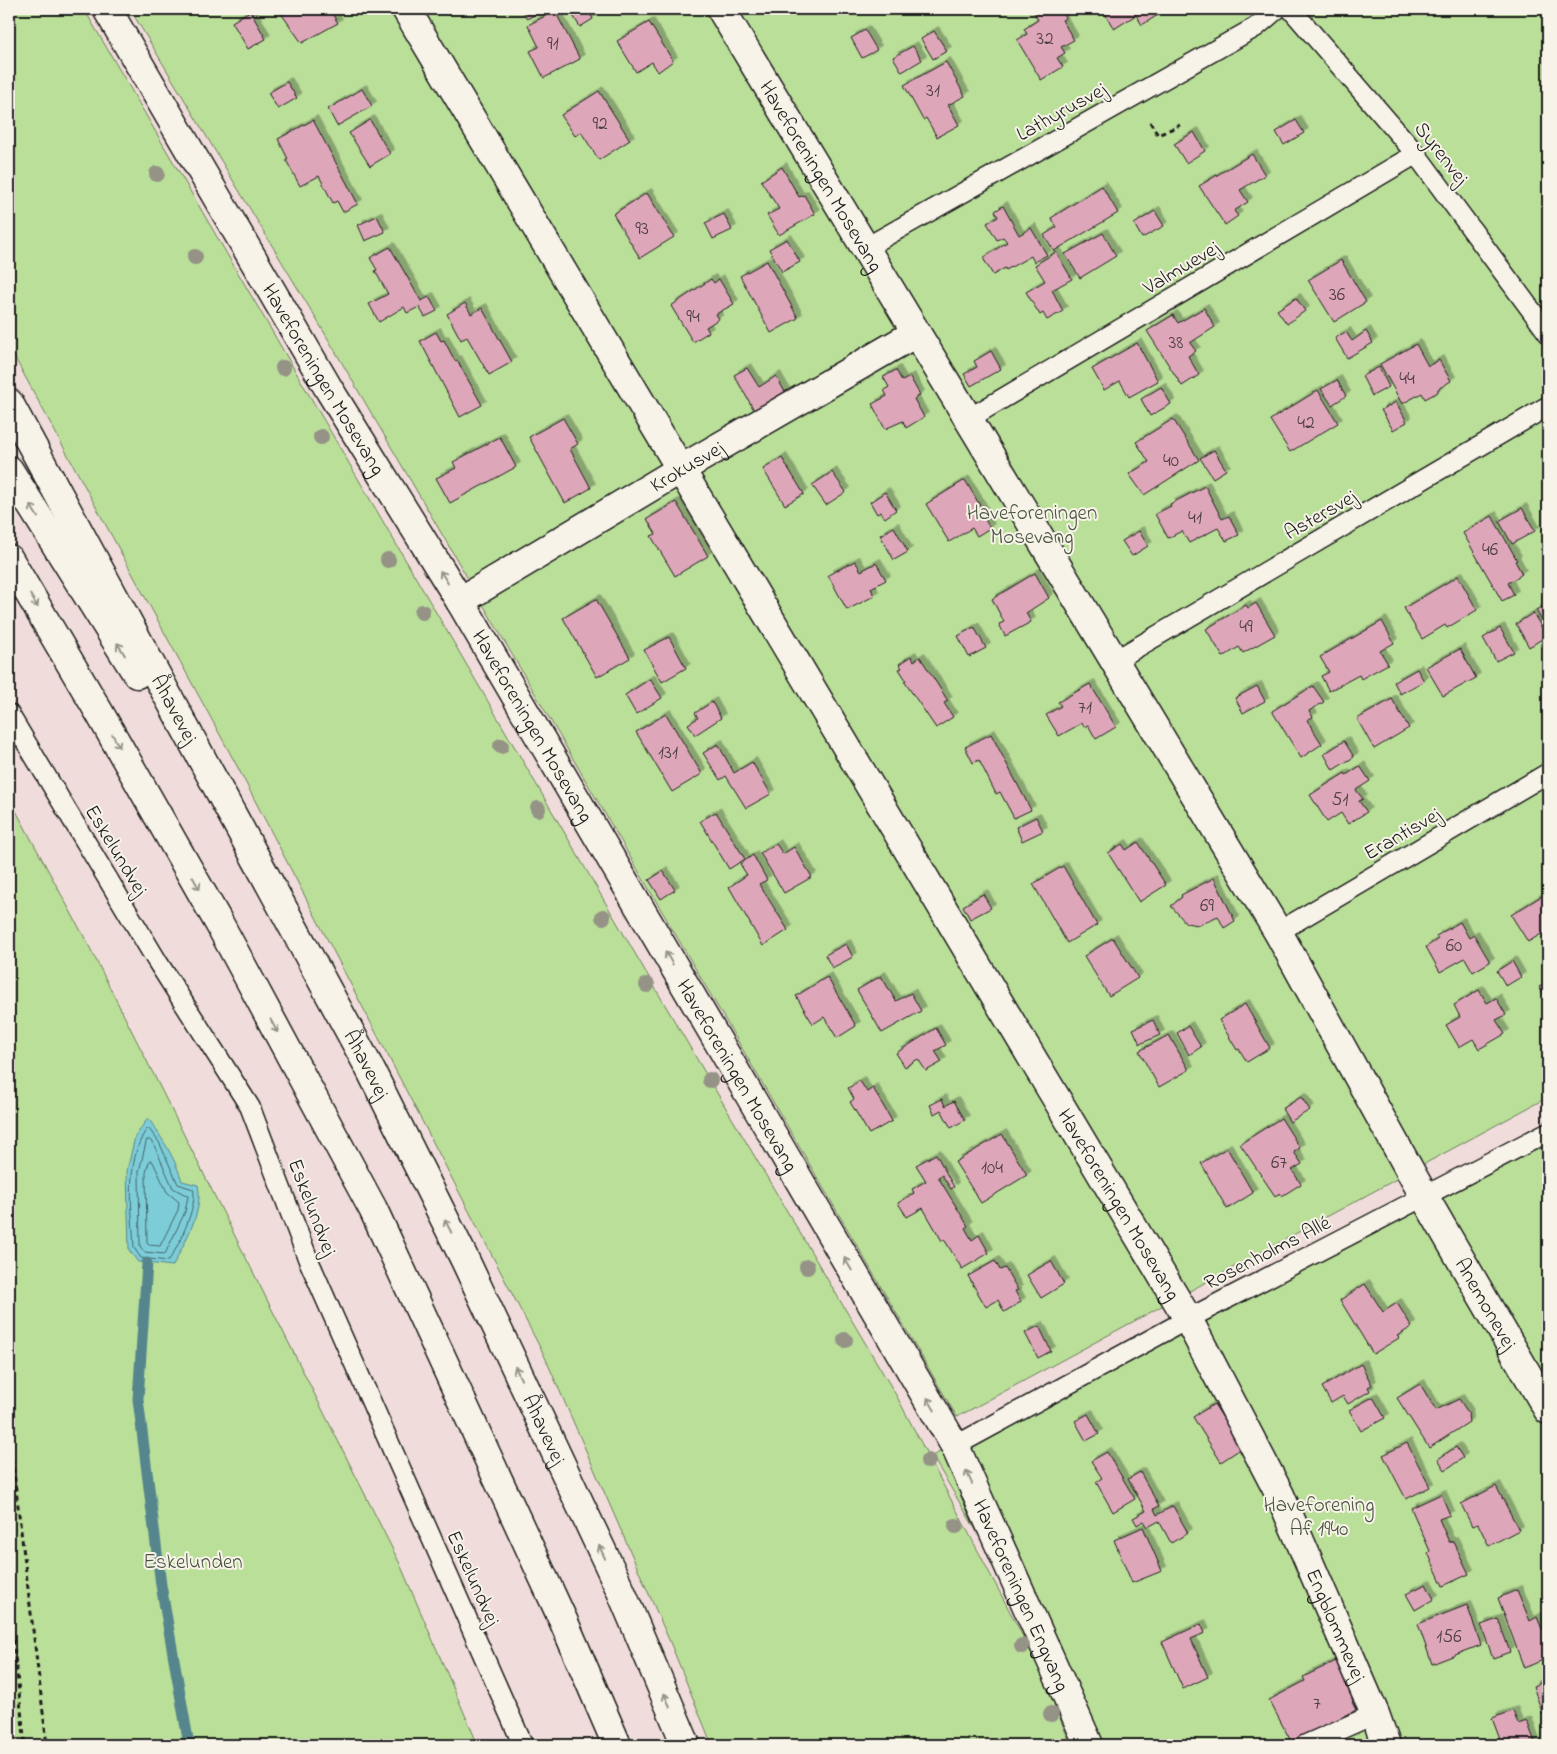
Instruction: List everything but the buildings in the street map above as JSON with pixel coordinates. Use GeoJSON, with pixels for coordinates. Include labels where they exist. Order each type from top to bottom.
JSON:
{"type":"FeatureCollection","features":[{"type":"Feature","properties":{"kind":"street","name":"Haveforeningen Mosevang"},"geometry":{"type":"LineString","coordinates":[[107,9],[330,391],[460,601],[955,1446]]}},
{"type":"Feature","properties":{"kind":"street","name":"Haveforeningen Mosevang"},"geometry":{"type":"LineString","coordinates":[[406,9],[1188,1318]]}},
{"type":"Feature","properties":{"kind":"street","name":"Haveforeningen Mosevang"},"geometry":{"type":"LineString","coordinates":[[721,9],[1278,932],[1424,1196]]}},
{"type":"Feature","properties":{"kind":"street","name":"Krokusvej"},"geometry":{"type":"LineString","coordinates":[[460,601],[681,468],[916,333]]}},
{"type":"Feature","properties":{"kind":"street","name":"Åhavevej"},"geometry":{"type":"LineString","coordinates":[[9,403],[369,1067],[465,1260],[620,1589],[686,1745]]}},
{"type":"Feature","properties":{"kind":"street"},"geometry":{"type":"LineString","coordinates":[[9,470],[278,897]]}},
{"type":"Feature","properties":{"kind":"street"},"geometry":{"type":"LineString","coordinates":[[9,560],[100,712],[209,906],[373,1209],[563,1620],[617,1745]]}},
{"type":"Feature","properties":{"kind":"street","name":"Anemonevej"},"geometry":{"type":"LineString","coordinates":[[1424,1196],[1548,1410]]}},
{"type":"Feature","properties":{"kind":"street","name":"Engblommevej"},"geometry":{"type":"LineString","coordinates":[[1188,1318],[1280,1495],[1375,1714],[1386,1745]]}},
{"type":"Feature","properties":{"kind":"street","name":"Haveforeningen Engvang"},"geometry":{"type":"LineString","coordinates":[[955,1446],[1089,1745]]}},
{"type":"Feature","properties":{"kind":"lane","name":"Lathyrusvej"},"geometry":{"type":"LineString","coordinates":[[865,248],[1256,27],[1277,9]]}},
{"type":"Feature","properties":{"kind":"lane","name":"Syrenvej"},"geometry":{"type":"LineString","coordinates":[[1291,9],[1416,154],[1548,334]]}},
{"type":"Feature","properties":{"kind":"lane","name":"Valmuevej"},"geometry":{"type":"LineString","coordinates":[[968,419],[1416,154]]}},
{"type":"Feature","properties":{"kind":"lane","name":"Astersvej"},"geometry":{"type":"LineString","coordinates":[[1114,661],[1548,406]]}},
{"type":"Feature","properties":{"kind":"lane","name":"Eskelundvej"},"geometry":{"type":"LineString","coordinates":[[9,714],[157,960],[250,1107],[308,1259],[523,1745]]}},
{"type":"Feature","properties":{"kind":"lane","name":"Erantisvej"},"geometry":{"type":"LineString","coordinates":[[1278,932],[1548,773]]}},
{"type":"Feature","properties":{"kind":"lane","name":"Rosenholms Allé"},"geometry":{"type":"LineString","coordinates":[[955,1446],[1188,1318],[1548,1132]]}},
{"type":"Feature","properties":{"kind":"lane"},"geometry":{"type":"LineString","coordinates":[[1305,1745],[1375,1714]]}},
{"type":"Feature","properties":{"kind":"path"},"geometry":{"type":"LineString","coordinates":[[9,1432],[47,1745]]}},
{"type":"Feature","properties":{"kind":"path"},"geometry":{"type":"LineString","coordinates":[[9,1604],[25,1745]]}},
{"type":"Feature","properties":{"kind":"green space"},"geometry":{"type":"Polygon","coordinates":[[[9,9],[84,9],[675,1022],[896,1395],[1038,1665],[1071,1745],[712,1745],[670,1642],[544,1355],[237,766],[9,347],[9,9]]]}},
{"type":"Feature","properties":{"kind":"green space","name":"Haveforeningen Mosevang"},"geometry":{"type":"Polygon","coordinates":[[[130,9],[1548,9],[1548,1097],[957,1417],[324,332],[130,9]]]}},
{"type":"Feature","properties":{"kind":"green space","name":"Eskelunden"},"geometry":{"type":"Polygon","coordinates":[[[9,798],[88,944],[399,1562],[478,1745],[9,1745],[9,798]]]}},
{"type":"Feature","properties":{"kind":"green space","name":"Haveforening Af 1940"},"geometry":{"type":"Polygon","coordinates":[[[1548,1144],[1548,1745],[1089,1745],[1034,1628],[932,1456],[1548,1144]]]}},
{"type":"Feature","properties":{"kind":"water"},"geometry":{"type":"Polygon","coordinates":[[[148,1118],[168,1148],[182,1181],[198,1185],[199,1195],[196,1216],[173,1266],[138,1262],[129,1250],[127,1171],[135,1137],[148,1118]]]}},
{"type":"Feature","properties":{"kind":"waterway"},"geometry":{"type":"LineString","coordinates":[[147,1263],[138,1399],[161,1585],[189,1745]]}}]}
